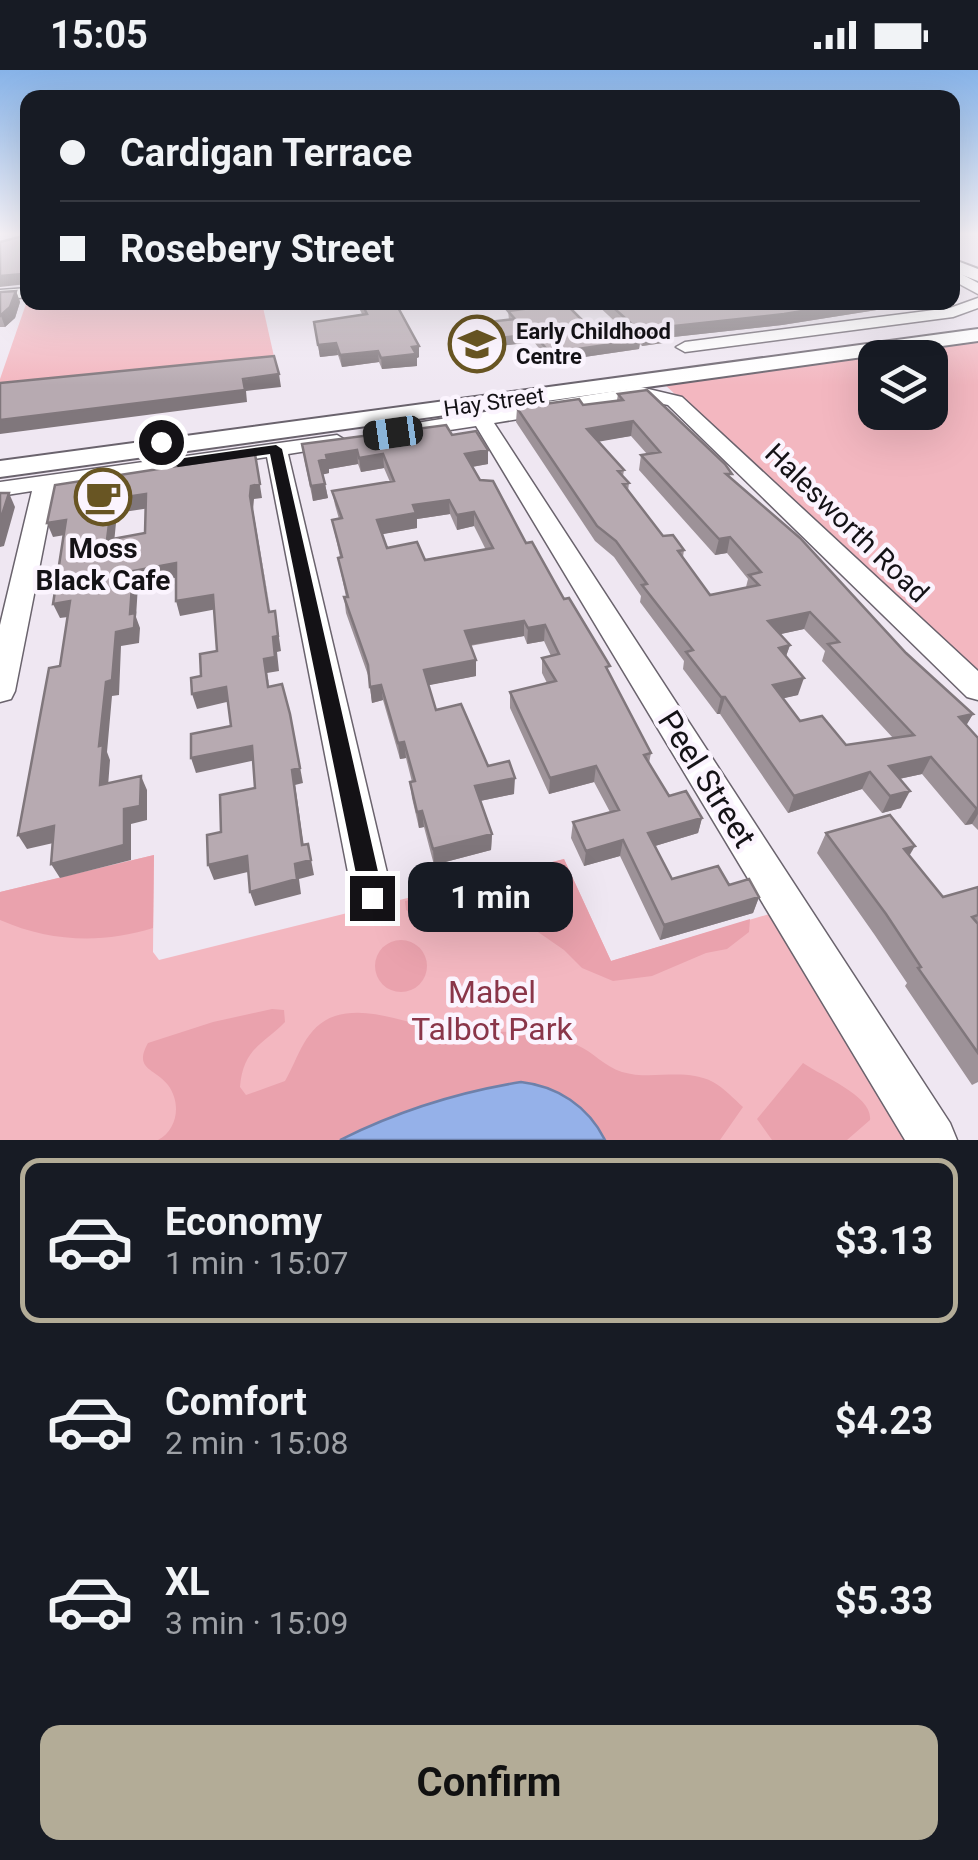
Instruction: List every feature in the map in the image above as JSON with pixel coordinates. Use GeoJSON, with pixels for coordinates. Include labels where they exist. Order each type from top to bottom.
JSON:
{"type":"FeatureCollection","features":[{"type":"Feature","properties":{"kind":"main road","name":"Hay Street"},"geometry":{"type":"LineString","coordinates":[[0,452],[978,319]]}},
{"type":"Feature","properties":{"kind":"main road","name":"Hay Street"},"geometry":{"type":"LineString","coordinates":[[0,469],[169,458],[734,354],[978,334]]}},
{"type":"Feature","properties":{"kind":"main road"},"geometry":{"type":"LineString","coordinates":[[116,436],[155,440],[169,458],[185,432],[215,422]]}},
{"type":"Feature","properties":{"kind":"street","name":"Hay Street"},"geometry":{"type":"LineString","coordinates":[[685,348],[734,354],[959,310]]}},
{"type":"Feature","properties":{"kind":"street","name":"Halesworth Road"},"geometry":{"type":"LineString","coordinates":[[482,418],[640,393],[676,401],[978,689]]}},
{"type":"Feature","properties":{"kind":"street"},"geometry":{"type":"LineString","coordinates":[[0,489],[169,458],[276,449],[482,418]]}},
{"type":"Feature","properties":{"kind":"street","name":"Peel Street"},"geometry":{"type":"LineString","coordinates":[[482,418],[933,1140]]}},
{"type":"Feature","properties":{"kind":"street"},"geometry":{"type":"LineString","coordinates":[[276,449],[372,898]]}},
{"type":"Feature","properties":{"kind":"street"},"geometry":{"type":"LineString","coordinates":[[0,691],[45,482]]}},
{"type":"Feature","properties":{"kind":"green space"},"geometry":{"type":"Polygon","coordinates":[[[24,310],[264,310],[275,361],[0,393],[0,379],[24,310]]]}},
{"type":"Feature","properties":{"kind":"green space"},"geometry":{"type":"Polygon","coordinates":[[[978,338],[978,676],[663,383],[858,355],[858,430],[948,430],[948,342],[978,338]]]}},
{"type":"Feature","properties":{"kind":"green space","name":"Mabel Talbot Park"},"geometry":{"type":"Polygon","coordinates":[[[154,855],[153,952],[159,960],[564,859],[611,961],[776,912],[914,1140],[0,1140],[0,892],[154,855]]]}},
{"type":"Feature","properties":{"kind":"shaded area"},"geometry":{"type":"Polygon","coordinates":[[[154,855],[153,928],[115,937],[76,938],[38,933],[0,920],[0,892],[154,855]]]}},
{"type":"Feature","properties":{"kind":"shaded area"},"geometry":{"type":"Polygon","coordinates":[[[564,859],[611,961],[750,919],[749,932],[727,949],[706,953],[652,976],[613,981],[582,968],[564,950],[502,907],[451,904],[413,915],[406,910],[405,901],[564,859]]]}},
{"type":"Feature","properties":{"kind":"shaded area"},"geometry":{"type":"Polygon","coordinates":[[[401,940],[419,948],[427,966],[419,984],[401,992],[383,984],[375,966],[383,948],[401,940]]]}},
{"type":"Feature","properties":{"kind":"shaded area"},"geometry":{"type":"Polygon","coordinates":[[[284,1010],[285,1022],[245,1063],[240,1087],[246,1095],[285,1081],[316,1027],[335,1016],[363,1013],[448,1030],[528,1033],[561,1039],[622,1072],[691,1075],[713,1082],[743,1107],[720,1140],[605,1140],[580,1107],[521,1082],[423,1107],[372,1124],[340,1140],[158,1140],[170,1130],[176,1108],[168,1085],[144,1064],[148,1043],[213,1022],[284,1010]]]}},
{"type":"Feature","properties":{"kind":"shaded area"},"geometry":{"type":"Polygon","coordinates":[[[803,1063],[855,1095],[869,1111],[870,1120],[847,1140],[772,1140],[757,1119],[803,1063]]]}},
{"type":"Feature","properties":{"kind":"water"},"geometry":{"type":"Polygon","coordinates":[[[521,1082],[547,1088],[570,1100],[590,1117],[605,1140],[340,1140],[428,1104],[521,1082]]]}},
{"type":"Feature","properties":{"kind":"building"},"geometry":{"type":"Polygon","coordinates":[[[16,291],[10,307],[0,316],[0,292],[16,291]]]}},
{"type":"Feature","properties":{"kind":"building"},"geometry":{"type":"Polygon","coordinates":[[[365,310],[399,310],[419,346],[412,347],[416,354],[381,358],[378,351],[340,355],[336,343],[318,345],[314,322],[367,314],[365,310]]]}},
{"type":"Feature","properties":{"kind":"building"},"geometry":{"type":"Polygon","coordinates":[[[572,310],[594,332],[626,329],[640,340],[550,353],[534,334],[491,339],[480,323],[515,319],[508,311],[572,310]]]}},
{"type":"Feature","properties":{"kind":"building"},"geometry":{"type":"Polygon","coordinates":[[[616,310],[809,310],[665,327],[661,329],[665,332],[644,335],[616,310]]]}},
{"type":"Feature","properties":{"kind":"building"},"geometry":{"type":"Polygon","coordinates":[[[274,356],[279,374],[243,379],[245,390],[0,420],[0,383],[274,356]]]}},
{"type":"Feature","properties":{"kind":"building"},"geometry":{"type":"Polygon","coordinates":[[[647,390],[725,464],[732,474],[726,474],[800,538],[906,653],[973,714],[959,717],[978,738],[978,808],[931,757],[889,766],[910,791],[890,796],[870,772],[794,796],[725,697],[721,697],[686,652],[693,650],[642,585],[647,584],[616,541],[597,526],[517,408],[579,399],[583,405],[623,400],[618,394],[647,390]],[[633,421],[587,429],[624,470],[618,471],[629,483],[623,484],[663,536],[673,535],[684,550],[678,551],[710,595],[759,585],[749,575],[761,572],[730,537],[719,539],[641,455],[660,452],[633,421]],[[810,612],[768,621],[790,645],[779,648],[804,678],[773,685],[800,721],[822,716],[846,745],[914,735],[828,644],[839,642],[810,612]]]}},
{"type":"Feature","properties":{"kind":"building"},"geometry":{"type":"Polygon","coordinates":[[[446,425],[452,435],[476,431],[488,450],[465,454],[480,480],[493,481],[526,543],[532,542],[564,599],[569,598],[610,666],[606,667],[651,753],[644,755],[669,796],[686,791],[702,818],[648,833],[672,879],[718,866],[729,885],[749,879],[759,897],[664,925],[623,840],[586,851],[573,822],[619,810],[596,766],[550,778],[510,692],[556,681],[542,658],[559,654],[545,625],[528,628],[524,621],[465,631],[476,660],[424,670],[436,710],[461,704],[488,766],[509,761],[515,778],[475,786],[492,834],[433,849],[422,811],[417,812],[410,782],[415,781],[404,742],[398,743],[381,685],[370,687],[368,665],[344,597],[348,597],[338,558],[342,557],[332,520],[342,518],[332,491],[394,481],[383,454],[359,458],[357,450],[326,455],[327,459],[319,461],[325,484],[311,486],[302,444],[446,425]],[[449,500],[413,505],[416,513],[377,520],[387,548],[417,542],[425,560],[493,548],[474,512],[457,515],[449,500]]]}},
{"type":"Feature","properties":{"kind":"building"},"geometry":{"type":"Polygon","coordinates":[[[255,454],[260,484],[251,486],[250,496],[269,612],[275,611],[278,636],[273,637],[275,657],[264,659],[268,687],[282,684],[290,714],[300,768],[292,770],[302,845],[308,844],[311,860],[295,864],[297,879],[250,892],[247,856],[208,865],[207,835],[221,832],[220,795],[255,788],[252,746],[191,758],[191,734],[231,726],[226,687],[192,694],[191,678],[201,676],[200,654],[217,651],[213,595],[176,601],[176,563],[133,571],[130,614],[135,613],[134,628],[116,632],[112,680],[106,682],[99,746],[103,745],[100,785],[141,776],[140,806],[124,809],[124,845],[51,864],[54,826],[18,835],[49,668],[60,666],[70,601],[53,604],[66,520],[47,523],[55,485],[255,454]],[[146,494],[112,499],[107,540],[145,533],[146,494]]]}},
{"type":"Feature","properties":{"kind":"building"},"geometry":{"type":"Polygon","coordinates":[[[0,493],[9,493],[0,521],[0,493]]]}},
{"type":"Feature","properties":{"kind":"building"},"geometry":{"type":"Polygon","coordinates":[[[890,815],[915,846],[904,849],[943,897],[978,887],[978,915],[972,917],[978,924],[978,1053],[918,968],[921,967],[886,914],[826,833],[890,815]]]}},
{"type":"Feature","properties":{"kind":"place","name":"Early Childhood Centre"},"geometry":{"type":"Point","coordinates":[477,344]}},
{"type":"Feature","properties":{"kind":"place","name":"Moss Black Cafe"},"geometry":{"type":"Point","coordinates":[103,497]}},
{"type":"Feature","properties":{"kind":"route"},"geometry":{"type":"LineString","coordinates":[[161,442],[177,451],[178,463],[276,449],[372,898]]}}]}
